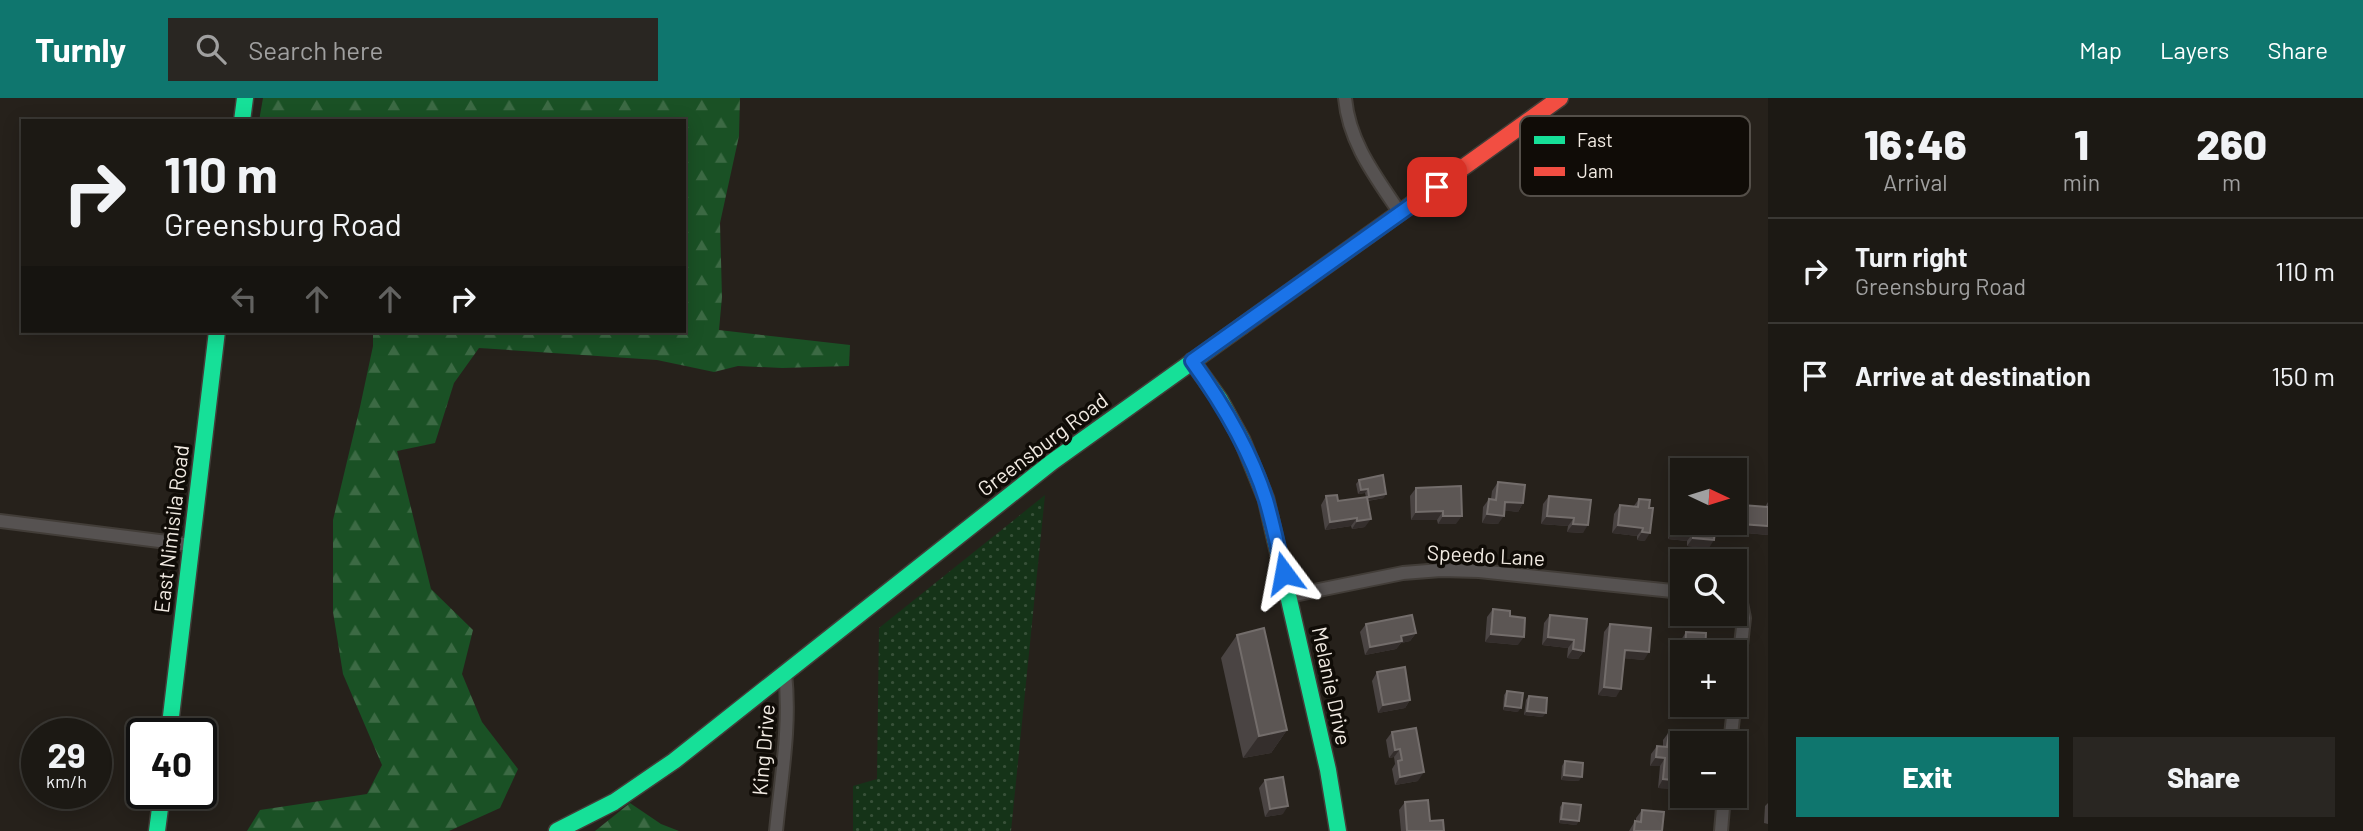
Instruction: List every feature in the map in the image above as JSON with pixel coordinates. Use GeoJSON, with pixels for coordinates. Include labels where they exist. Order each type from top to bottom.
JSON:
{"type":"FeatureCollection","features":[{"type":"Feature","properties":{"kind":"main road"},"geometry":{"type":"LineString","coordinates":[[242,119],[245,98]]}},
{"type":"Feature","properties":{"kind":"main road","name":"Greensburg Road"},"geometry":{"type":"LineString","coordinates":[[1535,116],[1560,98]]}},
{"type":"Feature","properties":{"kind":"main road","name":"Greensburg Road"},"geometry":{"type":"LineString","coordinates":[[557,831],[614,802],[644,783],[1052,462],[1520,127]]}},
{"type":"Feature","properties":{"kind":"main road","name":"East Nimisila Road"},"geometry":{"type":"LineString","coordinates":[[171,718],[217,333]]}},
{"type":"Feature","properties":{"kind":"main road","name":"Melanie Drive"},"geometry":{"type":"LineString","coordinates":[[1192,361],[1220,400],[1255,470],[1268,509],[1328,770],[1338,831]]}},
{"type":"Feature","properties":{"kind":"main road"},"geometry":{"type":"LineString","coordinates":[[157,831],[160,809]]}},
{"type":"Feature","properties":{"kind":"street"},"geometry":{"type":"LineString","coordinates":[[1345,98],[1357,145],[1399,213]]}},
{"type":"Feature","properties":{"kind":"street"},"geometry":{"type":"LineString","coordinates":[[0,521],[191,545]]}},
{"type":"Feature","properties":{"kind":"street","name":"Speedo Lane"},"geometry":{"type":"LineString","coordinates":[[1289,596],[1403,573],[1441,570],[1479,571],[1670,592]]}},
{"type":"Feature","properties":{"kind":"street"},"geometry":{"type":"LineString","coordinates":[[1731,731],[1743,626]]}},
{"type":"Feature","properties":{"kind":"street","name":"King Drive"},"geometry":{"type":"LineString","coordinates":[[776,831],[788,699],[785,673]]}},
{"type":"Feature","properties":{"kind":"street"},"geometry":{"type":"LineString","coordinates":[[1721,831],[1723,808]]}},
{"type":"Feature","properties":{"kind":"green space"},"geometry":{"type":"Polygon","coordinates":[[[263,98],[740,98],[739,136],[720,223],[722,297],[719,330],[850,345],[849,366],[738,366],[714,372],[657,360],[479,348],[454,383],[435,443],[397,451],[431,589],[473,630],[462,674],[482,722],[518,769],[500,808],[449,831],[247,831],[260,810],[367,794],[382,765],[343,674],[333,612],[333,520],[360,407],[373,346],[373,333],[686,333],[686,119],[259,119],[263,98]]]}},
{"type":"Feature","properties":{"kind":"green space"},"geometry":{"type":"Polygon","coordinates":[[[1045,495],[1011,831],[853,831],[853,786],[877,779],[879,628],[1045,495]]]}},
{"type":"Feature","properties":{"kind":"green space"},"geometry":{"type":"Polygon","coordinates":[[[630,803],[661,824],[679,831],[595,831],[630,803]]]}},
{"type":"Feature","properties":{"kind":"building"},"geometry":{"type":"Polygon","coordinates":[[[1383,475],[1386,494],[1369,497],[1368,489],[1361,490],[1359,480],[1383,475]]]}},
{"type":"Feature","properties":{"kind":"building"},"geometry":{"type":"Polygon","coordinates":[[[1498,482],[1525,485],[1523,503],[1505,502],[1504,516],[1487,514],[1489,499],[1496,500],[1498,482]]]}},
{"type":"Feature","properties":{"kind":"building"},"geometry":{"type":"Polygon","coordinates":[[[1461,486],[1462,516],[1443,516],[1443,511],[1416,512],[1416,488],[1461,486]]]}},
{"type":"Feature","properties":{"kind":"building"},"geometry":{"type":"Polygon","coordinates":[[[1337,495],[1338,501],[1367,497],[1371,519],[1330,522],[1326,496],[1337,495]]]}},
{"type":"Feature","properties":{"kind":"building"},"geometry":{"type":"Polygon","coordinates":[[[1549,496],[1591,500],[1588,525],[1573,524],[1574,518],[1547,516],[1549,496]]]}},
{"type":"Feature","properties":{"kind":"building"},"geometry":{"type":"Polygon","coordinates":[[[1639,499],[1650,500],[1649,508],[1653,508],[1650,533],[1642,532],[1643,528],[1618,525],[1620,505],[1638,507],[1639,499]]]}},
{"type":"Feature","properties":{"kind":"building"},"geometry":{"type":"Polygon","coordinates":[[[1747,505],[1768,507],[1768,526],[1747,524],[1747,505]]]}},
{"type":"Feature","properties":{"kind":"building"},"geometry":{"type":"Polygon","coordinates":[[[1693,536],[1714,536],[1714,540],[1693,536]]]}},
{"type":"Feature","properties":{"kind":"building"},"geometry":{"type":"Polygon","coordinates":[[[1493,609],[1510,611],[1510,616],[1525,618],[1524,637],[1491,634],[1493,609]]]}},
{"type":"Feature","properties":{"kind":"building"},"geometry":{"type":"Polygon","coordinates":[[[1412,615],[1416,633],[1401,636],[1402,641],[1370,647],[1366,624],[1412,615]]]}},
{"type":"Feature","properties":{"kind":"building"},"geometry":{"type":"Polygon","coordinates":[[[1550,615],[1587,619],[1584,651],[1573,649],[1574,640],[1548,637],[1550,615]]]}},
{"type":"Feature","properties":{"kind":"building"},"geometry":{"type":"Polygon","coordinates":[[[1610,624],[1651,628],[1649,652],[1625,650],[1621,689],[1604,687],[1610,624]]]}},
{"type":"Feature","properties":{"kind":"building"},"geometry":{"type":"Polygon","coordinates":[[[1264,628],[1287,730],[1259,736],[1237,635],[1264,628]]]}},
{"type":"Feature","properties":{"kind":"building"},"geometry":{"type":"Polygon","coordinates":[[[1686,632],[1706,633],[1706,640],[1686,640],[1686,632]]]}},
{"type":"Feature","properties":{"kind":"building"},"geometry":{"type":"Polygon","coordinates":[[[1405,667],[1410,700],[1383,705],[1377,672],[1405,667]]]}},
{"type":"Feature","properties":{"kind":"building"},"geometry":{"type":"Polygon","coordinates":[[[1507,691],[1523,693],[1521,708],[1505,706],[1507,691]]]}},
{"type":"Feature","properties":{"kind":"building"},"geometry":{"type":"Polygon","coordinates":[[[1529,696],[1547,698],[1546,713],[1527,711],[1529,696]]]}},
{"type":"Feature","properties":{"kind":"building"},"geometry":{"type":"Polygon","coordinates":[[[1416,728],[1424,772],[1400,777],[1398,761],[1402,760],[1400,749],[1395,750],[1392,732],[1416,728]]]}},
{"type":"Feature","properties":{"kind":"building"},"geometry":{"type":"Polygon","coordinates":[[[1670,732],[1670,780],[1663,779],[1665,758],[1656,757],[1657,746],[1667,747],[1670,732]]]}},
{"type":"Feature","properties":{"kind":"building"},"geometry":{"type":"Polygon","coordinates":[[[1565,761],[1583,763],[1582,777],[1564,775],[1565,761]]]}},
{"type":"Feature","properties":{"kind":"building"},"geometry":{"type":"Polygon","coordinates":[[[1283,777],[1288,806],[1270,809],[1265,780],[1283,777]]]}},
{"type":"Feature","properties":{"kind":"building"},"geometry":{"type":"Polygon","coordinates":[[[1428,800],[1430,821],[1443,820],[1444,831],[1407,831],[1405,802],[1428,800]]]}},
{"type":"Feature","properties":{"kind":"building"},"geometry":{"type":"Polygon","coordinates":[[[1563,803],[1581,805],[1579,821],[1561,819],[1563,803]]]}},
{"type":"Feature","properties":{"kind":"building"},"geometry":{"type":"Polygon","coordinates":[[[1642,810],[1664,812],[1662,831],[1634,831],[1635,821],[1641,822],[1642,810]]]}},
{"type":"Feature","properties":{"kind":"traffic: fast"},"geometry":{"type":"LineString","coordinates":[[242,119],[245,98]]}},
{"type":"Feature","properties":{"kind":"traffic: fast"},"geometry":{"type":"LineString","coordinates":[[557,831],[614,802],[674,761],[1052,462],[1242,326]]}},
{"type":"Feature","properties":{"kind":"traffic: fast"},"geometry":{"type":"LineString","coordinates":[[171,718],[217,333]]}},
{"type":"Feature","properties":{"kind":"traffic: fast"},"geometry":{"type":"LineString","coordinates":[[1192,361],[1220,400],[1242,440],[1266,499],[1328,770],[1338,831]]}},
{"type":"Feature","properties":{"kind":"traffic: fast"},"geometry":{"type":"LineString","coordinates":[[157,831],[160,809]]}},
{"type":"Feature","properties":{"kind":"traffic: jam"},"geometry":{"type":"LineString","coordinates":[[1535,116],[1560,98]]}},
{"type":"Feature","properties":{"kind":"traffic: jam"},"geometry":{"type":"LineString","coordinates":[[1242,326],[1520,127]]}},
{"type":"Feature","properties":{"kind":"route"},"geometry":{"type":"LineString","coordinates":[[1284,573],[1266,499],[1255,470],[1220,400],[1192,361],[1437,187]]}}]}
